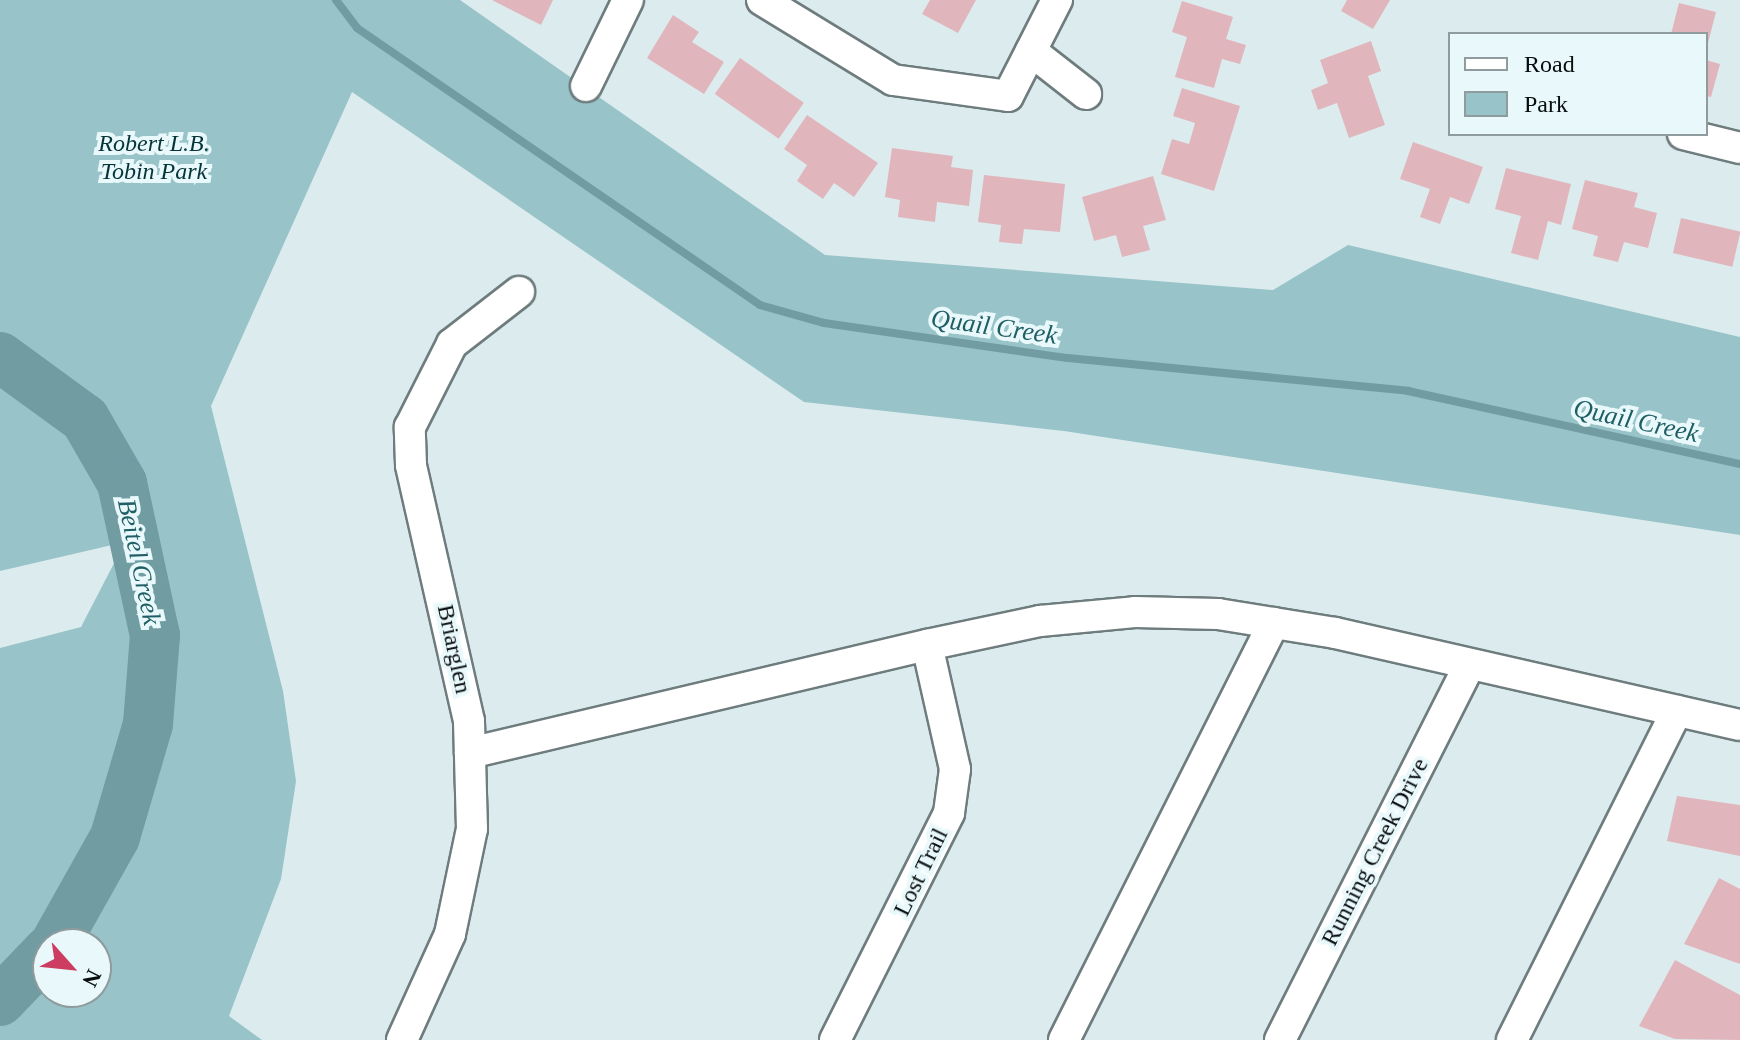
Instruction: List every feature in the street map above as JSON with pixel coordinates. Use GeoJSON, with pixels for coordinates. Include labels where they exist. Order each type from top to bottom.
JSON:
{"type":"FeatureCollection","features":[{"type":"Feature","properties":{"kind":"street"},"geometry":{"type":"LineString","coordinates":[[586,86],[628,0]]}},
{"type":"Feature","properties":{"kind":"street"},"geometry":{"type":"LineString","coordinates":[[762,0],[867,69],[919,87],[1008,96],[1057,0]]}},
{"type":"Feature","properties":{"kind":"street"},"geometry":{"type":"LineString","coordinates":[[1031,51],[1086,94]]}},
{"type":"Feature","properties":{"kind":"street"},"geometry":{"type":"LineString","coordinates":[[1691,136],[1740,148]]}},
{"type":"Feature","properties":{"kind":"street","name":"Briarglen"},"geometry":{"type":"LineString","coordinates":[[402,1040],[435,972],[464,882],[472,829],[470,753],[460,667],[411,465],[410,427],[452,344],[519,292]]}},
{"type":"Feature","properties":{"kind":"street"},"geometry":{"type":"LineString","coordinates":[[470,753],[1040,621],[1135,612],[1274,623],[1740,725]]}},
{"type":"Feature","properties":{"kind":"street"},"geometry":{"type":"LineString","coordinates":[[1064,1040],[1274,623]]}},
{"type":"Feature","properties":{"kind":"street","name":"Lost Trail"},"geometry":{"type":"LineString","coordinates":[[835,1040],[949,813],[955,769],[927,645]]}},
{"type":"Feature","properties":{"kind":"street","name":"Running Creek Drive"},"geometry":{"type":"LineString","coordinates":[[1280,1040],[1470,664]]}},
{"type":"Feature","properties":{"kind":"street"},"geometry":{"type":"LineString","coordinates":[[1512,1040],[1677,711]]}},
{"type":"Feature","properties":{"kind":"green space","name":"Robert L.B. Tobin Park"},"geometry":{"type":"Polygon","coordinates":[[[0,0],[460,0],[825,255],[1273,290],[1348,245],[1740,337],[1740,535],[1064,431],[804,402],[352,92],[211,406],[283,691],[296,781],[281,879],[229,1016],[262,1040],[0,1040],[0,648],[81,627],[125,542],[0,571],[0,0]]]}},
{"type":"Feature","properties":{"kind":"building"},"geometry":{"type":"Polygon","coordinates":[[[492,0],[553,0],[541,25],[492,0]]]}},
{"type":"Feature","properties":{"kind":"building"},"geometry":{"type":"Polygon","coordinates":[[[930,0],[976,0],[958,33],[922,14],[930,0]]]}},
{"type":"Feature","properties":{"kind":"building"},"geometry":{"type":"Polygon","coordinates":[[[1347,0],[1390,0],[1373,29],[1341,11],[1347,0]]]}},
{"type":"Feature","properties":{"kind":"building"},"geometry":{"type":"Polygon","coordinates":[[[1182,1],[1233,17],[1226,39],[1246,45],[1240,64],[1222,59],[1214,88],[1175,77],[1187,37],[1172,32],[1182,1]]]}},
{"type":"Feature","properties":{"kind":"building"},"geometry":{"type":"Polygon","coordinates":[[[1679,3],[1716,12],[1708,43],[1708,32],[1672,32],[1679,3]]]}},
{"type":"Feature","properties":{"kind":"building"},"geometry":{"type":"Polygon","coordinates":[[[673,15],[699,32],[692,42],[724,62],[704,94],[647,58],[673,15]]]}},
{"type":"Feature","properties":{"kind":"building"},"geometry":{"type":"Polygon","coordinates":[[[1371,41],[1381,71],[1368,76],[1385,125],[1349,138],[1337,103],[1318,110],[1311,90],[1328,83],[1320,60],[1371,41]]]}},
{"type":"Feature","properties":{"kind":"building"},"geometry":{"type":"Polygon","coordinates":[[[740,58],[804,103],[779,139],[715,94],[740,58]]]}},
{"type":"Feature","properties":{"kind":"building"},"geometry":{"type":"Polygon","coordinates":[[[1708,61],[1720,64],[1711,97],[1708,96],[1708,61]]]}},
{"type":"Feature","properties":{"kind":"building"},"geometry":{"type":"Polygon","coordinates":[[[1182,88],[1240,106],[1214,191],[1161,174],[1172,139],[1189,144],[1195,123],[1173,116],[1182,88]]]}},
{"type":"Feature","properties":{"kind":"building"},"geometry":{"type":"Polygon","coordinates":[[[807,115],[878,163],[854,197],[834,183],[823,199],[797,181],[807,165],[784,149],[807,115]]]}},
{"type":"Feature","properties":{"kind":"building"},"geometry":{"type":"Polygon","coordinates":[[[1413,142],[1483,167],[1469,204],[1450,197],[1440,224],[1420,217],[1430,189],[1400,179],[1413,142]]]}},
{"type":"Feature","properties":{"kind":"building"},"geometry":{"type":"Polygon","coordinates":[[[892,148],[953,156],[951,167],[973,170],[969,206],[937,202],[935,222],[898,217],[900,200],[885,197],[892,148]]]}},
{"type":"Feature","properties":{"kind":"building"},"geometry":{"type":"Polygon","coordinates":[[[1506,168],[1571,184],[1561,225],[1548,221],[1538,260],[1511,253],[1521,216],[1495,209],[1506,168]]]}},
{"type":"Feature","properties":{"kind":"building"},"geometry":{"type":"Polygon","coordinates":[[[984,175],[1065,184],[1060,232],[1024,229],[1022,244],[999,242],[1001,225],[978,222],[984,175]]]}},
{"type":"Feature","properties":{"kind":"building"},"geometry":{"type":"Polygon","coordinates":[[[1153,176],[1166,220],[1143,226],[1150,250],[1122,257],[1116,235],[1094,241],[1082,197],[1153,176]]]}},
{"type":"Feature","properties":{"kind":"building"},"geometry":{"type":"Polygon","coordinates":[[[1585,180],[1638,193],[1634,207],[1657,213],[1648,248],[1624,242],[1618,262],[1593,256],[1598,236],[1572,229],[1585,180]]]}},
{"type":"Feature","properties":{"kind":"building"},"geometry":{"type":"Polygon","coordinates":[[[1681,218],[1740,232],[1732,267],[1673,253],[1681,218]]]}},
{"type":"Feature","properties":{"kind":"building"},"geometry":{"type":"Polygon","coordinates":[[[1677,796],[1740,805],[1740,856],[1667,841],[1677,796]]]}},
{"type":"Feature","properties":{"kind":"building"},"geometry":{"type":"Polygon","coordinates":[[[1719,878],[1740,889],[1740,964],[1684,944],[1719,878]]]}},
{"type":"Feature","properties":{"kind":"building"},"geometry":{"type":"Polygon","coordinates":[[[1675,960],[1740,995],[1740,1040],[1675,1039],[1639,1026],[1675,960]]]}},
{"type":"Feature","properties":{"kind":"waterway","name":"Quail Creek"},"geometry":{"type":"LineString","coordinates":[[336,0],[357,28],[760,305],[824,323],[1068,358],[1408,391],[1740,464]]}},
{"type":"Feature","properties":{"kind":"waterway","name":"Beitel Creek"},"geometry":{"type":"LineString","coordinates":[[0,357],[85,419],[122,483],[155,635],[148,724],[115,837],[64,928]]}},
{"type":"Feature","properties":{"kind":"waterway","name":"Beitel Creek"},"geometry":{"type":"LineString","coordinates":[[0,1001],[32,968]]}}]}
